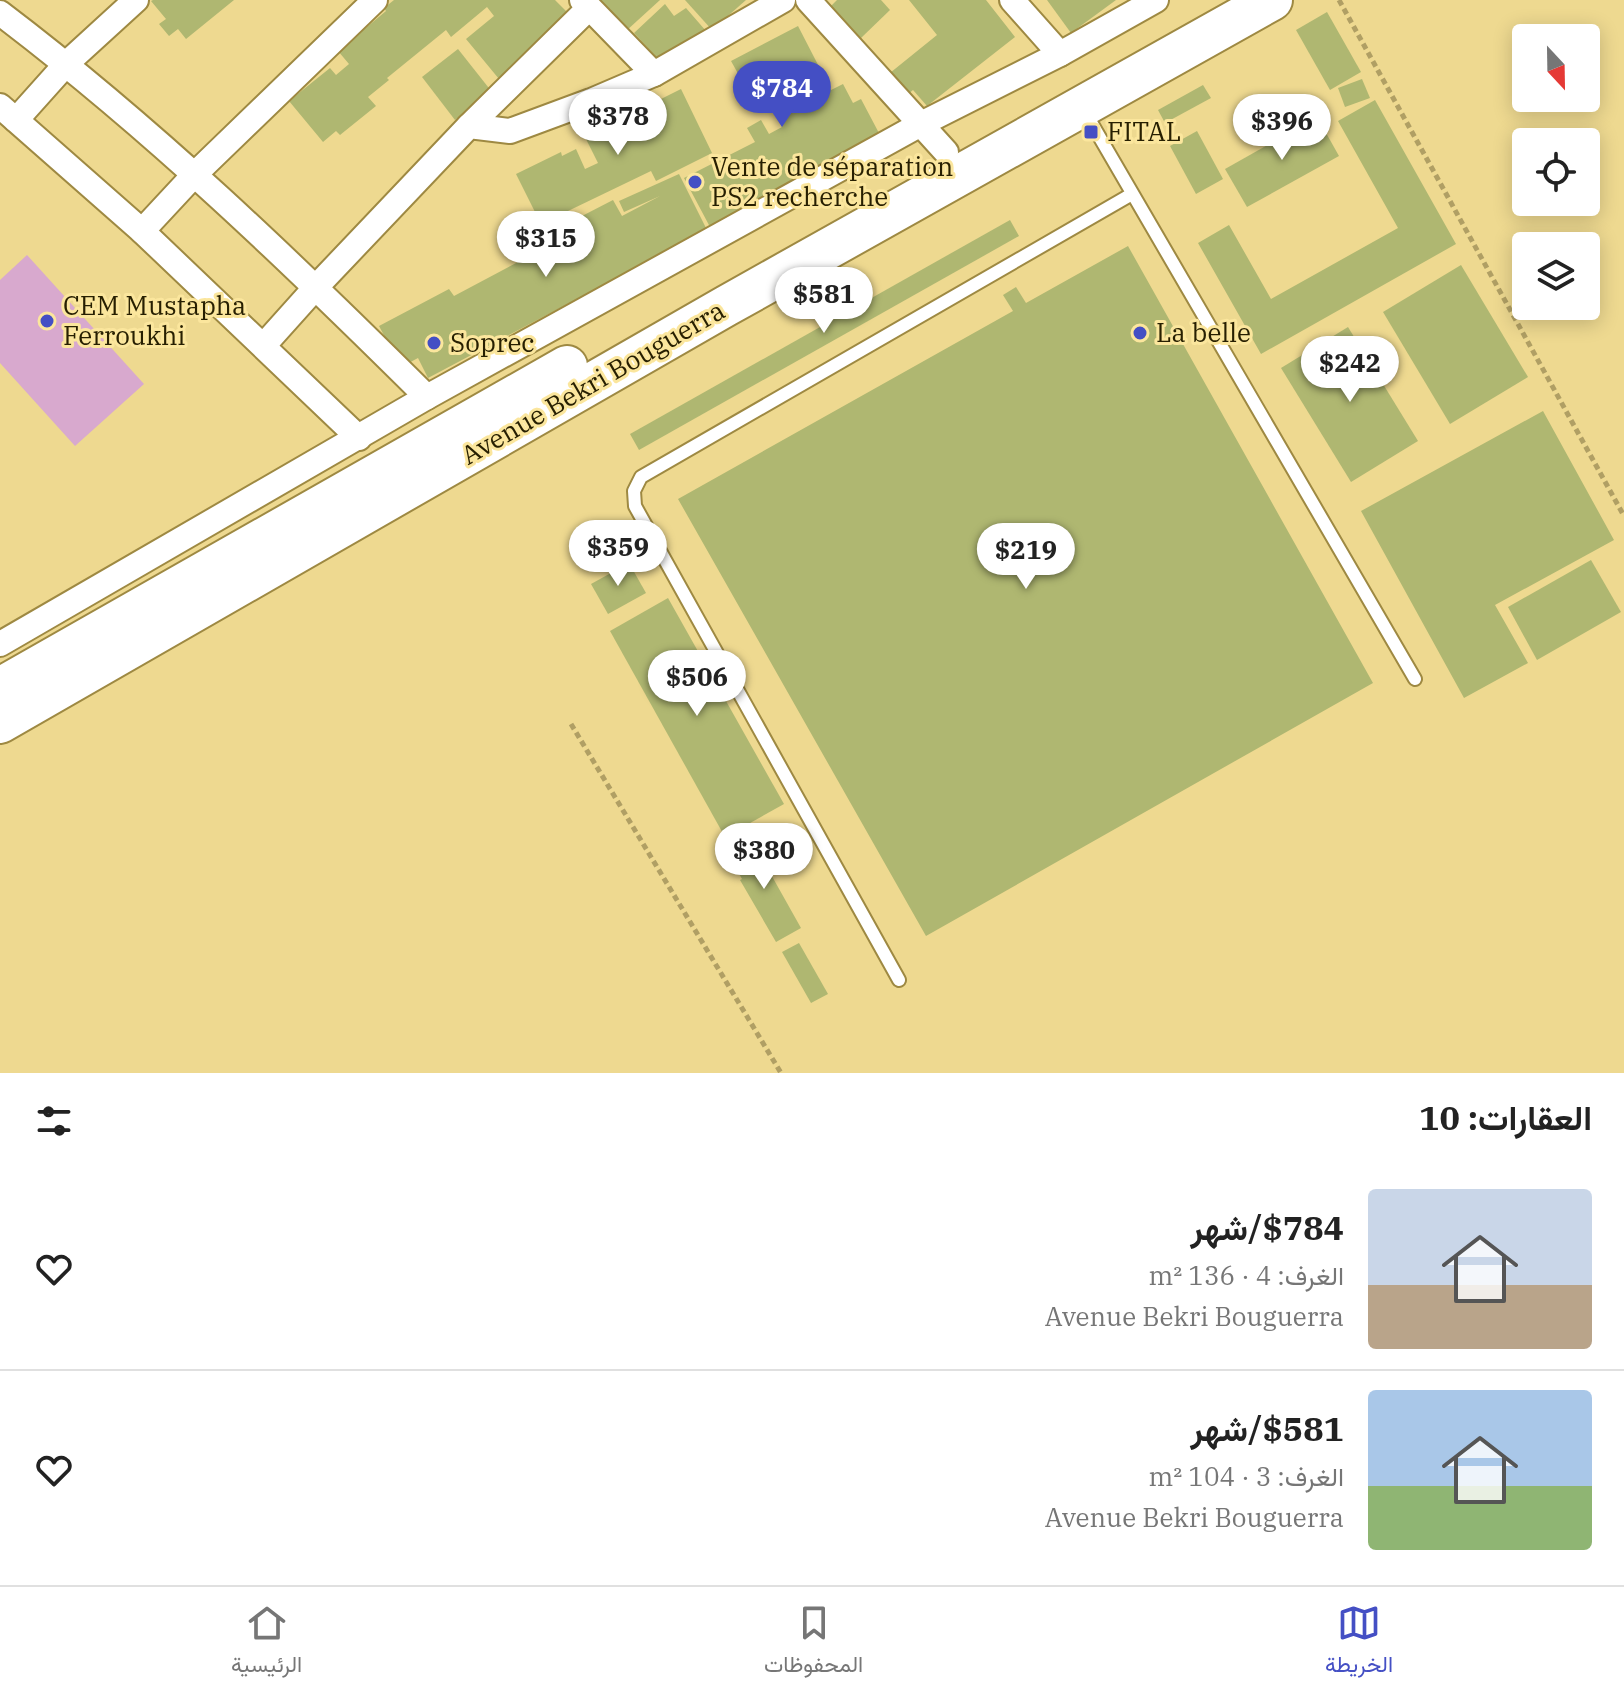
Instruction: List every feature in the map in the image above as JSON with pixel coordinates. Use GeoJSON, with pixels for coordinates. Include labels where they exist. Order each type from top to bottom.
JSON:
{"type":"FeatureCollection","features":[{"type":"Feature","properties":{"kind":"highway","name":"Avenue Bekri Bouguerra"},"geometry":{"type":"LineString","coordinates":[[0,688],[933,138],[1219,0]]}},
{"type":"Feature","properties":{"kind":"highway","name":"Avenue Bekri Bouguerra"},"geometry":{"type":"LineString","coordinates":[[0,723],[1272,0]]}},
{"type":"Feature","properties":{"kind":"street"},"geometry":{"type":"LineString","coordinates":[[136,0],[8,113],[142,231],[359,438]]}},
{"type":"Feature","properties":{"kind":"street"},"geometry":{"type":"LineString","coordinates":[[142,231],[195,174],[375,0]]}},
{"type":"Feature","properties":{"kind":"street"},"geometry":{"type":"LineString","coordinates":[[469,126],[510,131],[654,74],[783,0]]}},
{"type":"Feature","properties":{"kind":"street"},"geometry":{"type":"LineString","coordinates":[[808,0],[933,138]]}},
{"type":"Feature","properties":{"kind":"street"},"geometry":{"type":"LineString","coordinates":[[1012,0],[1060,54]]}},
{"type":"Feature","properties":{"kind":"street"},"geometry":{"type":"LineString","coordinates":[[0,644],[427,397],[933,138],[1060,54],[1156,0]]}},
{"type":"Feature","properties":{"kind":"street"},"geometry":{"type":"LineString","coordinates":[[264,345],[586,4],[654,74]]}},
{"type":"Feature","properties":{"kind":"street"},"geometry":{"type":"LineString","coordinates":[[0,13],[67,63],[195,174],[427,397]]}},
{"type":"Feature","properties":{"kind":"lane"},"geometry":{"type":"LineString","coordinates":[[1081,106],[1415,679]]}},
{"type":"Feature","properties":{"kind":"lane"},"geometry":{"type":"LineString","coordinates":[[899,980],[635,506],[634,491],[641,477],[1132,194]]}},
{"type":"Feature","properties":{"kind":"path"},"geometry":{"type":"LineString","coordinates":[[1339,0],[1624,516]]}},
{"type":"Feature","properties":{"kind":"path"},"geometry":{"type":"LineString","coordinates":[[571,724],[781,1073]]}},
{"type":"Feature","properties":{"kind":"shaded area"},"geometry":{"type":"Polygon","coordinates":[[[27,255],[144,384],[75,446],[0,363],[0,280],[27,255]]]}},
{"type":"Feature","properties":{"kind":"building"},"geometry":{"type":"Polygon","coordinates":[[[153,0],[234,0],[186,39],[178,29],[169,36],[159,24],[166,19],[153,0]]]}},
{"type":"Feature","properties":{"kind":"building"},"geometry":{"type":"Polygon","coordinates":[[[394,0],[555,0],[567,12],[499,79],[466,39],[494,16],[487,7],[451,37],[446,30],[387,78],[389,80],[368,97],[376,106],[340,135],[336,131],[323,142],[289,101],[330,68],[336,75],[349,64],[338,51],[386,11],[384,8],[394,0]]]}},
{"type":"Feature","properties":{"kind":"building"},"geometry":{"type":"Polygon","coordinates":[[[597,0],[660,0],[626,31],[597,0]]]}},
{"type":"Feature","properties":{"kind":"building"},"geometry":{"type":"Polygon","coordinates":[[[685,0],[746,0],[712,30],[685,0]]]}},
{"type":"Feature","properties":{"kind":"building"},"geometry":{"type":"Polygon","coordinates":[[[837,0],[881,0],[890,10],[861,38],[831,6],[837,0]]]}},
{"type":"Feature","properties":{"kind":"building"},"geometry":{"type":"Polygon","coordinates":[[[909,0],[986,0],[1015,37],[927,106],[913,90],[902,99],[885,77],[937,35],[909,0]]]}},
{"type":"Feature","properties":{"kind":"building"},"geometry":{"type":"Polygon","coordinates":[[[1047,0],[1116,0],[1071,33],[1047,0]]]}},
{"type":"Feature","properties":{"kind":"building"},"geometry":{"type":"Polygon","coordinates":[[[665,4],[674,16],[686,8],[706,31],[662,63],[634,33],[665,4]]]}},
{"type":"Feature","properties":{"kind":"building"},"geometry":{"type":"Polygon","coordinates":[[[1327,12],[1361,72],[1330,90],[1296,30],[1327,12]]]}},
{"type":"Feature","properties":{"kind":"building"},"geometry":{"type":"Polygon","coordinates":[[[798,26],[831,90],[843,84],[853,103],[861,99],[880,135],[710,227],[684,178],[755,142],[747,128],[761,120],[769,134],[782,127],[771,107],[760,113],[731,61],[798,26]]]}},
{"type":"Feature","properties":{"kind":"building"},"geometry":{"type":"Polygon","coordinates":[[[458,49],[492,92],[455,120],[422,77],[458,49]]]}},
{"type":"Feature","properties":{"kind":"building"},"geometry":{"type":"Polygon","coordinates":[[[1362,79],[1370,98],[1345,107],[1338,88],[1362,79]]]}},
{"type":"Feature","properties":{"kind":"building"},"geometry":{"type":"Polygon","coordinates":[[[1203,85],[1211,98],[1165,123],[1158,110],[1203,85]]]}},
{"type":"Feature","properties":{"kind":"building"},"geometry":{"type":"Polygon","coordinates":[[[681,89],[712,153],[656,181],[651,171],[541,224],[516,174],[561,152],[562,156],[576,149],[585,169],[598,163],[585,137],[681,89]]]}},
{"type":"Feature","properties":{"kind":"building"},"geometry":{"type":"Polygon","coordinates":[[[1375,100],[1456,244],[1261,354],[1198,243],[1229,225],[1271,299],[1398,228],[1338,121],[1375,100]]]}},
{"type":"Feature","properties":{"kind":"building"},"geometry":{"type":"Polygon","coordinates":[[[1317,117],[1339,156],[1247,207],[1225,169],[1317,117]]]}},
{"type":"Feature","properties":{"kind":"building"},"geometry":{"type":"Polygon","coordinates":[[[1197,131],[1223,179],[1196,194],[1170,146],[1197,131]]]}},
{"type":"Feature","properties":{"kind":"building"},"geometry":{"type":"Polygon","coordinates":[[[679,174],[707,230],[428,378],[418,358],[401,367],[379,326],[449,289],[454,296],[567,236],[570,242],[590,231],[582,216],[613,200],[622,216],[660,196],[624,212],[619,201],[679,174]]]}},
{"type":"Feature","properties":{"kind":"building"},"geometry":{"type":"Polygon","coordinates":[[[1010,220],[1019,236],[639,450],[630,434],[1010,220]]]}},
{"type":"Feature","properties":{"kind":"building"},"geometry":{"type":"Polygon","coordinates":[[[1128,246],[1373,683],[926,936],[678,499],[1013,311],[1003,295],[1016,287],[1026,303],[1128,246]]]}},
{"type":"Feature","properties":{"kind":"building"},"geometry":{"type":"Polygon","coordinates":[[[1461,265],[1528,377],[1450,424],[1383,312],[1461,265]]]}},
{"type":"Feature","properties":{"kind":"building"},"geometry":{"type":"Polygon","coordinates":[[[1348,327],[1418,441],[1351,482],[1281,368],[1348,327]]]}},
{"type":"Feature","properties":{"kind":"building"},"geometry":{"type":"Polygon","coordinates":[[[1543,411],[1614,540],[1495,605],[1528,663],[1464,698],[1361,511],[1543,411]]]}},
{"type":"Feature","properties":{"kind":"building"},"geometry":{"type":"Polygon","coordinates":[[[627,525],[644,554],[629,563],[612,533],[627,525]]]}},
{"type":"Feature","properties":{"kind":"building"},"geometry":{"type":"Polygon","coordinates":[[[1591,560],[1621,612],[1537,660],[1508,607],[1591,560]]]}},
{"type":"Feature","properties":{"kind":"building"},"geometry":{"type":"Polygon","coordinates":[[[629,563],[646,593],[608,614],[591,584],[629,563]]]}},
{"type":"Feature","properties":{"kind":"building"},"geometry":{"type":"Polygon","coordinates":[[[668,598],[784,804],[725,837],[610,631],[668,598]]]}},
{"type":"Feature","properties":{"kind":"building"},"geometry":{"type":"Polygon","coordinates":[[[751,839],[801,928],[776,942],[727,852],[751,839]]]}},
{"type":"Feature","properties":{"kind":"building"},"geometry":{"type":"Polygon","coordinates":[[[799,943],[828,994],[811,1003],[782,952],[799,943]]]}},
{"type":"Feature","properties":{"kind":"place","name":"FITAL"},"geometry":{"type":"Point","coordinates":[1091,132]}},
{"type":"Feature","properties":{"kind":"place","name":"Vente de séparation PS2 recherche"},"geometry":{"type":"Point","coordinates":[695,182]}},
{"type":"Feature","properties":{"kind":"place","name":"CEM Mustapha Ferroukhi"},"geometry":{"type":"Point","coordinates":[47,321]}},
{"type":"Feature","properties":{"kind":"place","name":"La belle"},"geometry":{"type":"Point","coordinates":[1140,333]}},
{"type":"Feature","properties":{"kind":"place","name":"Soprec"},"geometry":{"type":"Point","coordinates":[434,343]}}]}
